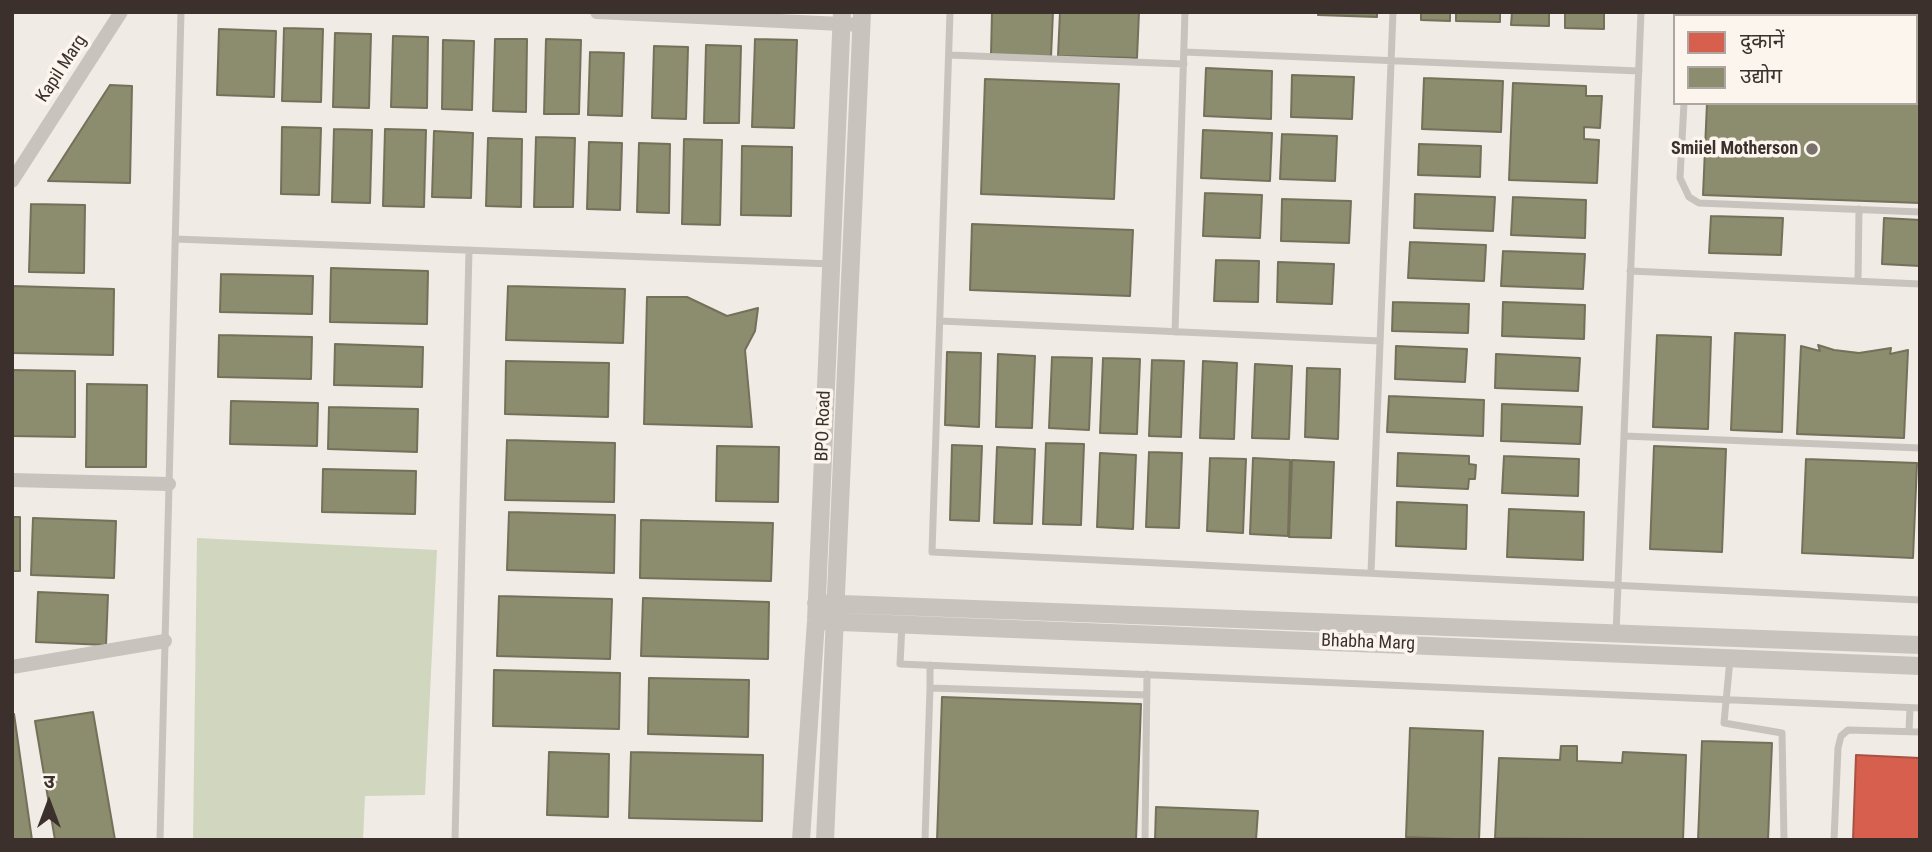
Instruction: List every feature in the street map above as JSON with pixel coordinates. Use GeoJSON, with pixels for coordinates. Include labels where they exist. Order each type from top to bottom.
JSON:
{"type":"FeatureCollection","features":[{"type":"Feature","properties":{"kind":"street","name":"Kapil Marg"},"geometry":{"type":"LineString","coordinates":[[12,181],[121,12]]}},
{"type":"Feature","properties":{"kind":"street"},"geometry":{"type":"LineString","coordinates":[[597,12],[862,18]]}},
{"type":"Feature","properties":{"kind":"street","name":"BPO Road"},"geometry":{"type":"LineString","coordinates":[[801,840],[816,612],[842,18]]}},
{"type":"Feature","properties":{"kind":"street","name":"BPO Road"},"geometry":{"type":"LineString","coordinates":[[825,840],[862,18]]}},
{"type":"Feature","properties":{"kind":"street"},"geometry":{"type":"LineString","coordinates":[[12,480],[169,484]]}},
{"type":"Feature","properties":{"kind":"street","name":"Bhabha Marg"},"geometry":{"type":"LineString","coordinates":[[816,612],[1616,633],[1920,645]]}},
{"type":"Feature","properties":{"kind":"street","name":"Bhabha Marg"},"geometry":{"type":"LineString","coordinates":[[835,613],[902,624],[1920,666]]}},
{"type":"Feature","properties":{"kind":"street"},"geometry":{"type":"LineString","coordinates":[[12,667],[165,641]]}},
{"type":"Feature","properties":{"kind":"lane"},"geometry":{"type":"LineString","coordinates":[[160,840],[181,12]]}},
{"type":"Feature","properties":{"kind":"lane"},"geometry":{"type":"LineString","coordinates":[[950,12],[932,552],[1920,600]]}},
{"type":"Feature","properties":{"kind":"lane"},"geometry":{"type":"LineString","coordinates":[[1175,332],[1185,12]]}},
{"type":"Feature","properties":{"kind":"lane"},"geometry":{"type":"LineString","coordinates":[[1371,573],[1393,12]]}},
{"type":"Feature","properties":{"kind":"lane"},"geometry":{"type":"LineString","coordinates":[[1615,653],[1641,12]]}},
{"type":"Feature","properties":{"kind":"lane"},"geometry":{"type":"LineString","coordinates":[[1184,52],[1639,71]]}},
{"type":"Feature","properties":{"kind":"lane"},"geometry":{"type":"LineString","coordinates":[[949,55],[1184,64]]}},
{"type":"Feature","properties":{"kind":"lane"},"geometry":{"type":"LineString","coordinates":[[1684,105],[1679,178],[1689,197],[1699,204],[1920,212]]}},
{"type":"Feature","properties":{"kind":"lane"},"geometry":{"type":"LineString","coordinates":[[1858,281],[1859,209]]}},
{"type":"Feature","properties":{"kind":"lane"},"geometry":{"type":"LineString","coordinates":[[175,239],[851,265]]}},
{"type":"Feature","properties":{"kind":"lane"},"geometry":{"type":"LineString","coordinates":[[455,840],[469,250]]}},
{"type":"Feature","properties":{"kind":"lane"},"geometry":{"type":"LineString","coordinates":[[1630,271],[1920,284]]}},
{"type":"Feature","properties":{"kind":"lane"},"geometry":{"type":"LineString","coordinates":[[940,321],[1380,341]]}},
{"type":"Feature","properties":{"kind":"lane"},"geometry":{"type":"LineString","coordinates":[[1624,436],[1920,448]]}},
{"type":"Feature","properties":{"kind":"lane"},"geometry":{"type":"LineString","coordinates":[[902,624],[900,664],[1920,708]]}},
{"type":"Feature","properties":{"kind":"lane"},"geometry":{"type":"LineString","coordinates":[[1730,658],[1724,723],[1782,733],[1784,840]]}},
{"type":"Feature","properties":{"kind":"lane"},"geometry":{"type":"LineString","coordinates":[[925,840],[930,665]]}},
{"type":"Feature","properties":{"kind":"lane"},"geometry":{"type":"LineString","coordinates":[[1144,840],[1147,674]]}},
{"type":"Feature","properties":{"kind":"lane"},"geometry":{"type":"LineString","coordinates":[[930,688],[1147,695]]}},
{"type":"Feature","properties":{"kind":"lane"},"geometry":{"type":"LineString","coordinates":[[1909,732],[1910,708]]}},
{"type":"Feature","properties":{"kind":"lane"},"geometry":{"type":"LineString","coordinates":[[1833,840],[1841,736],[1848,730],[1920,732]]}},
{"type":"Feature","properties":{"kind":"green space"},"geometry":{"type":"Polygon","coordinates":[[[197,538],[437,550],[425,795],[365,796],[363,840],[193,840],[197,538]]]}},
{"type":"Feature","properties":{"kind":"building: दुकानें"},"geometry":{"type":"Polygon","coordinates":[[[1856,755],[1920,758],[1920,840],[1853,840],[1856,755]]]}},
{"type":"Feature","properties":{"kind":"building: उद्योग"},"geometry":{"type":"Polygon","coordinates":[[[992,12],[1053,12],[1051,57],[991,55],[992,12]]]}},
{"type":"Feature","properties":{"kind":"building: उद्योग"},"geometry":{"type":"Polygon","coordinates":[[[1060,12],[1139,12],[1137,58],[1058,56],[1060,12]]]}},
{"type":"Feature","properties":{"kind":"building: उद्योग"},"geometry":{"type":"Polygon","coordinates":[[[1318,12],[1377,12],[1377,17],[1318,15],[1318,12]]]}},
{"type":"Feature","properties":{"kind":"building: उद्योग"},"geometry":{"type":"Polygon","coordinates":[[[1421,12],[1450,12],[1450,21],[1421,20],[1421,12]]]}},
{"type":"Feature","properties":{"kind":"building: उद्योग"},"geometry":{"type":"Polygon","coordinates":[[[1456,12],[1500,12],[1500,22],[1456,21],[1456,12]]]}},
{"type":"Feature","properties":{"kind":"building: उद्योग"},"geometry":{"type":"Polygon","coordinates":[[[1512,12],[1549,12],[1549,26],[1511,25],[1512,12]]]}},
{"type":"Feature","properties":{"kind":"building: उद्योग"},"geometry":{"type":"Polygon","coordinates":[[[1565,12],[1604,12],[1604,29],[1565,28],[1565,12]]]}},
{"type":"Feature","properties":{"kind":"building: उद्योग","name":"Smiiel Motherson"},"geometry":{"type":"Polygon","coordinates":[[[1920,12],[1920,203],[1703,195],[1707,105],[1918,105],[1918,14],[1710,14],[1920,12]]]}},
{"type":"Feature","properties":{"kind":"building: उद्योग"},"geometry":{"type":"Polygon","coordinates":[[[284,28],[323,29],[321,102],[282,101],[284,28]]]}},
{"type":"Feature","properties":{"kind":"building: उद्योग"},"geometry":{"type":"Polygon","coordinates":[[[219,29],[276,31],[274,97],[217,95],[219,29]]]}},
{"type":"Feature","properties":{"kind":"building: उद्योग"},"geometry":{"type":"Polygon","coordinates":[[[335,33],[371,34],[369,108],[333,107],[335,33]]]}},
{"type":"Feature","properties":{"kind":"building: उद्योग"},"geometry":{"type":"Polygon","coordinates":[[[393,36],[428,37],[427,108],[391,107],[393,36]]]}},
{"type":"Feature","properties":{"kind":"building: उद्योग"},"geometry":{"type":"Polygon","coordinates":[[[495,39],[527,39],[526,112],[493,111],[495,39]]]}},
{"type":"Feature","properties":{"kind":"building: उद्योग"},"geometry":{"type":"Polygon","coordinates":[[[546,39],[581,40],[579,114],[544,114],[546,39]]]}},
{"type":"Feature","properties":{"kind":"building: उद्योग"},"geometry":{"type":"Polygon","coordinates":[[[755,39],[797,40],[794,128],[752,127],[755,39]]]}},
{"type":"Feature","properties":{"kind":"building: उद्योग"},"geometry":{"type":"Polygon","coordinates":[[[443,40],[474,41],[472,110],[442,109],[443,40]]]}},
{"type":"Feature","properties":{"kind":"building: उद्योग"},"geometry":{"type":"Polygon","coordinates":[[[706,45],[741,46],[739,123],[704,123],[706,45]]]}},
{"type":"Feature","properties":{"kind":"building: उद्योग"},"geometry":{"type":"Polygon","coordinates":[[[654,46],[688,47],[686,119],[652,118],[654,46]]]}},
{"type":"Feature","properties":{"kind":"building: उद्योग"},"geometry":{"type":"Polygon","coordinates":[[[590,52],[624,53],[622,116],[588,115],[590,52]]]}},
{"type":"Feature","properties":{"kind":"building: उद्योग"},"geometry":{"type":"Polygon","coordinates":[[[1206,68],[1272,71],[1271,119],[1204,116],[1206,68]]]}},
{"type":"Feature","properties":{"kind":"building: उद्योग"},"geometry":{"type":"Polygon","coordinates":[[[1292,75],[1354,77],[1352,119],[1291,117],[1292,75]]]}},
{"type":"Feature","properties":{"kind":"building: उद्योग"},"geometry":{"type":"Polygon","coordinates":[[[1424,78],[1503,81],[1501,132],[1422,129],[1424,78]]]}},
{"type":"Feature","properties":{"kind":"building: उद्योग"},"geometry":{"type":"Polygon","coordinates":[[[985,79],[1119,84],[1114,199],[981,194],[985,79]]]}},
{"type":"Feature","properties":{"kind":"building: उद्योग"},"geometry":{"type":"Polygon","coordinates":[[[1513,83],[1586,86],[1586,96],[1602,96],[1600,128],[1584,127],[1584,139],[1599,140],[1597,183],[1509,180],[1513,83]]]}},
{"type":"Feature","properties":{"kind":"building: उद्योग"},"geometry":{"type":"Polygon","coordinates":[[[110,85],[132,86],[130,183],[48,181],[110,85]]]}},
{"type":"Feature","properties":{"kind":"building: उद्योग"},"geometry":{"type":"Polygon","coordinates":[[[282,127],[321,128],[319,195],[281,194],[282,127]]]}},
{"type":"Feature","properties":{"kind":"building: उद्योग"},"geometry":{"type":"Polygon","coordinates":[[[334,129],[372,130],[370,203],[332,202],[334,129]]]}},
{"type":"Feature","properties":{"kind":"building: उद्योग"},"geometry":{"type":"Polygon","coordinates":[[[385,129],[426,130],[424,207],[383,206],[385,129]]]}},
{"type":"Feature","properties":{"kind":"building: उद्योग"},"geometry":{"type":"Polygon","coordinates":[[[1203,130],[1272,133],[1270,181],[1201,178],[1203,130]]]}},
{"type":"Feature","properties":{"kind":"building: उद्योग"},"geometry":{"type":"Polygon","coordinates":[[[434,131],[473,133],[471,198],[432,197],[434,131]]]}},
{"type":"Feature","properties":{"kind":"building: उद्योग"},"geometry":{"type":"Polygon","coordinates":[[[1282,134],[1337,136],[1335,181],[1280,179],[1282,134]]]}},
{"type":"Feature","properties":{"kind":"building: उद्योग"},"geometry":{"type":"Polygon","coordinates":[[[536,137],[575,138],[573,207],[534,207],[536,137]]]}},
{"type":"Feature","properties":{"kind":"building: उद्योग"},"geometry":{"type":"Polygon","coordinates":[[[488,138],[522,139],[521,207],[486,206],[488,138]]]}},
{"type":"Feature","properties":{"kind":"building: उद्योग"},"geometry":{"type":"Polygon","coordinates":[[[684,139],[722,140],[720,225],[682,224],[684,139]]]}},
{"type":"Feature","properties":{"kind":"building: उद्योग"},"geometry":{"type":"Polygon","coordinates":[[[589,142],[622,143],[620,210],[587,209],[589,142]]]}},
{"type":"Feature","properties":{"kind":"building: उद्योग"},"geometry":{"type":"Polygon","coordinates":[[[639,143],[670,144],[669,213],[637,212],[639,143]]]}},
{"type":"Feature","properties":{"kind":"building: उद्योग"},"geometry":{"type":"Polygon","coordinates":[[[1419,144],[1481,146],[1480,177],[1418,175],[1419,144]]]}},
{"type":"Feature","properties":{"kind":"building: उद्योग"},"geometry":{"type":"Polygon","coordinates":[[[742,146],[792,147],[791,216],[741,215],[742,146]]]}},
{"type":"Feature","properties":{"kind":"building: उद्योग"},"geometry":{"type":"Polygon","coordinates":[[[1205,193],[1262,195],[1260,238],[1203,236],[1205,193]]]}},
{"type":"Feature","properties":{"kind":"building: उद्योग"},"geometry":{"type":"Polygon","coordinates":[[[1415,194],[1495,197],[1493,231],[1414,228],[1415,194]]]}},
{"type":"Feature","properties":{"kind":"building: उद्योग"},"geometry":{"type":"Polygon","coordinates":[[[1513,197],[1586,200],[1585,238],[1511,235],[1513,197]]]}},
{"type":"Feature","properties":{"kind":"building: उद्योग"},"geometry":{"type":"Polygon","coordinates":[[[1282,199],[1351,201],[1349,243],[1281,241],[1282,199]]]}},
{"type":"Feature","properties":{"kind":"building: उद्योग"},"geometry":{"type":"Polygon","coordinates":[[[31,204],[85,205],[84,273],[29,272],[31,204]]]}},
{"type":"Feature","properties":{"kind":"building: उद्योग"},"geometry":{"type":"Polygon","coordinates":[[[1711,216],[1783,218],[1781,255],[1709,253],[1711,216]]]}},
{"type":"Feature","properties":{"kind":"building: उद्योग"},"geometry":{"type":"Polygon","coordinates":[[[1884,218],[1920,220],[1920,266],[1882,264],[1884,218]]]}},
{"type":"Feature","properties":{"kind":"building: उद्योग"},"geometry":{"type":"Polygon","coordinates":[[[972,224],[1133,230],[1130,296],[970,290],[972,224]]]}},
{"type":"Feature","properties":{"kind":"building: उद्योग"},"geometry":{"type":"Polygon","coordinates":[[[1410,242],[1486,245],[1484,281],[1408,278],[1410,242]]]}},
{"type":"Feature","properties":{"kind":"building: उद्योग"},"geometry":{"type":"Polygon","coordinates":[[[1503,251],[1585,254],[1583,289],[1501,286],[1503,251]]]}},
{"type":"Feature","properties":{"kind":"building: उद्योग"},"geometry":{"type":"Polygon","coordinates":[[[1216,260],[1259,261],[1258,302],[1214,301],[1216,260]]]}},
{"type":"Feature","properties":{"kind":"building: उद्योग"},"geometry":{"type":"Polygon","coordinates":[[[1278,262],[1334,264],[1332,304],[1277,302],[1278,262]]]}},
{"type":"Feature","properties":{"kind":"building: उद्योग"},"geometry":{"type":"Polygon","coordinates":[[[331,268],[428,271],[427,324],[330,322],[331,268]]]}},
{"type":"Feature","properties":{"kind":"building: उद्योग"},"geometry":{"type":"Polygon","coordinates":[[[221,274],[313,276],[312,314],[220,312],[221,274]]]}},
{"type":"Feature","properties":{"kind":"building: उद्योग"},"geometry":{"type":"Polygon","coordinates":[[[12,286],[114,289],[113,355],[12,353],[12,286]]]}},
{"type":"Feature","properties":{"kind":"building: उद्योग"},"geometry":{"type":"Polygon","coordinates":[[[508,286],[625,289],[623,343],[506,340],[508,286]]]}},
{"type":"Feature","properties":{"kind":"building: उद्योग"},"geometry":{"type":"Polygon","coordinates":[[[647,297],[687,297],[727,316],[758,308],[755,331],[745,350],[752,427],[644,424],[647,297]]]}},
{"type":"Feature","properties":{"kind":"building: उद्योग"},"geometry":{"type":"Polygon","coordinates":[[[1393,302],[1469,304],[1468,333],[1392,331],[1393,302]]]}},
{"type":"Feature","properties":{"kind":"building: उद्योग"},"geometry":{"type":"Polygon","coordinates":[[[1503,302],[1585,305],[1584,339],[1502,336],[1503,302]]]}},
{"type":"Feature","properties":{"kind":"building: उद्योग"},"geometry":{"type":"Polygon","coordinates":[[[1735,333],[1785,335],[1782,432],[1731,430],[1735,333]]]}},
{"type":"Feature","properties":{"kind":"building: उद्योग"},"geometry":{"type":"Polygon","coordinates":[[[219,335],[312,337],[311,379],[218,377],[219,335]]]}},
{"type":"Feature","properties":{"kind":"building: उद्योग"},"geometry":{"type":"Polygon","coordinates":[[[1657,335],[1711,337],[1708,429],[1653,427],[1657,335]]]}},
{"type":"Feature","properties":{"kind":"building: उद्योग"},"geometry":{"type":"Polygon","coordinates":[[[335,344],[423,347],[422,387],[334,385],[335,344]]]}},
{"type":"Feature","properties":{"kind":"building: उद्योग"},"geometry":{"type":"Polygon","coordinates":[[[1818,345],[1859,353],[1891,348],[1890,354],[1908,350],[1904,438],[1797,434],[1801,346],[1820,351],[1818,345]]]}},
{"type":"Feature","properties":{"kind":"building: उद्योग"},"geometry":{"type":"Polygon","coordinates":[[[1396,346],[1467,349],[1465,382],[1395,379],[1396,346]]]}},
{"type":"Feature","properties":{"kind":"building: उद्योग"},"geometry":{"type":"Polygon","coordinates":[[[947,352],[981,353],[979,427],[945,425],[947,352]]]}},
{"type":"Feature","properties":{"kind":"building: उद्योग"},"geometry":{"type":"Polygon","coordinates":[[[998,354],[1035,356],[1032,428],[996,427],[998,354]]]}},
{"type":"Feature","properties":{"kind":"building: उद्योग"},"geometry":{"type":"Polygon","coordinates":[[[1496,354],[1580,358],[1578,391],[1495,388],[1496,354]]]}},
{"type":"Feature","properties":{"kind":"building: उद्योग"},"geometry":{"type":"Polygon","coordinates":[[[1052,357],[1092,358],[1089,430],[1049,428],[1052,357]]]}},
{"type":"Feature","properties":{"kind":"building: उद्योग"},"geometry":{"type":"Polygon","coordinates":[[[1103,358],[1140,359],[1137,434],[1100,433],[1103,358]]]}},
{"type":"Feature","properties":{"kind":"building: उद्योग"},"geometry":{"type":"Polygon","coordinates":[[[1152,360],[1184,361],[1181,437],[1149,436],[1152,360]]]}},
{"type":"Feature","properties":{"kind":"building: उद्योग"},"geometry":{"type":"Polygon","coordinates":[[[506,361],[609,363],[608,417],[505,414],[506,361]]]}},
{"type":"Feature","properties":{"kind":"building: उद्योग"},"geometry":{"type":"Polygon","coordinates":[[[1203,361],[1237,363],[1234,439],[1200,438],[1203,361]]]}},
{"type":"Feature","properties":{"kind":"building: उद्योग"},"geometry":{"type":"Polygon","coordinates":[[[1255,364],[1292,366],[1289,439],[1252,438],[1255,364]]]}},
{"type":"Feature","properties":{"kind":"building: उद्योग"},"geometry":{"type":"Polygon","coordinates":[[[1307,368],[1340,369],[1338,439],[1305,437],[1307,368]]]}},
{"type":"Feature","properties":{"kind":"building: उद्योग"},"geometry":{"type":"Polygon","coordinates":[[[12,370],[75,371],[75,437],[12,436],[12,370]]]}},
{"type":"Feature","properties":{"kind":"building: उद्योग"},"geometry":{"type":"Polygon","coordinates":[[[87,384],[147,385],[146,467],[86,467],[87,384]]]}},
{"type":"Feature","properties":{"kind":"building: उद्योग"},"geometry":{"type":"Polygon","coordinates":[[[1389,396],[1484,400],[1483,436],[1387,432],[1389,396]]]}},
{"type":"Feature","properties":{"kind":"building: उद्योग"},"geometry":{"type":"Polygon","coordinates":[[[231,401],[318,403],[317,446],[230,444],[231,401]]]}},
{"type":"Feature","properties":{"kind":"building: उद्योग"},"geometry":{"type":"Polygon","coordinates":[[[1502,404],[1582,407],[1580,444],[1501,441],[1502,404]]]}},
{"type":"Feature","properties":{"kind":"building: उद्योग"},"geometry":{"type":"Polygon","coordinates":[[[329,407],[418,409],[417,452],[328,449],[329,407]]]}},
{"type":"Feature","properties":{"kind":"building: उद्योग"},"geometry":{"type":"Polygon","coordinates":[[[507,440],[615,443],[614,502],[505,500],[507,440]]]}},
{"type":"Feature","properties":{"kind":"building: उद्योग"},"geometry":{"type":"Polygon","coordinates":[[[1046,443],[1084,444],[1081,525],[1043,524],[1046,443]]]}},
{"type":"Feature","properties":{"kind":"building: उद्योग"},"geometry":{"type":"Polygon","coordinates":[[[952,445],[982,446],[979,521],[950,520],[952,445]]]}},
{"type":"Feature","properties":{"kind":"building: उद्योग"},"geometry":{"type":"Polygon","coordinates":[[[717,446],[779,447],[778,502],[716,501],[717,446]]]}},
{"type":"Feature","properties":{"kind":"building: उद्योग"},"geometry":{"type":"Polygon","coordinates":[[[1654,446],[1726,449],[1722,552],[1650,549],[1654,446]]]}},
{"type":"Feature","properties":{"kind":"building: उद्योग"},"geometry":{"type":"Polygon","coordinates":[[[997,447],[1035,449],[1032,524],[994,523],[997,447]]]}},
{"type":"Feature","properties":{"kind":"building: उद्योग"},"geometry":{"type":"Polygon","coordinates":[[[1149,452],[1182,453],[1179,528],[1146,527],[1149,452]]]}},
{"type":"Feature","properties":{"kind":"building: उद्योग"},"geometry":{"type":"Polygon","coordinates":[[[1100,453],[1136,455],[1133,529],[1097,527],[1100,453]]]}},
{"type":"Feature","properties":{"kind":"building: उद्योग"},"geometry":{"type":"Polygon","coordinates":[[[1398,453],[1469,456],[1469,464],[1476,465],[1475,479],[1469,479],[1468,489],[1397,486],[1398,453]]]}},
{"type":"Feature","properties":{"kind":"building: उद्योग"},"geometry":{"type":"Polygon","coordinates":[[[1504,456],[1579,459],[1578,496],[1502,493],[1504,456]]]}},
{"type":"Feature","properties":{"kind":"building: उद्योग"},"geometry":{"type":"Polygon","coordinates":[[[1210,458],[1246,459],[1243,533],[1207,531],[1210,458]]]}},
{"type":"Feature","properties":{"kind":"building: उद्योग"},"geometry":{"type":"Polygon","coordinates":[[[1253,458],[1290,460],[1288,536],[1250,534],[1253,458]]]}},
{"type":"Feature","properties":{"kind":"building: उद्योग"},"geometry":{"type":"Polygon","coordinates":[[[1806,459],[1917,463],[1913,558],[1802,553],[1806,459]]]}},
{"type":"Feature","properties":{"kind":"building: उद्योग"},"geometry":{"type":"Polygon","coordinates":[[[1292,460],[1334,462],[1331,538],[1289,537],[1292,460]]]}},
{"type":"Feature","properties":{"kind":"building: उद्योग"},"geometry":{"type":"Polygon","coordinates":[[[323,469],[416,471],[415,514],[322,512],[323,469]]]}},
{"type":"Feature","properties":{"kind":"building: उद्योग"},"geometry":{"type":"Polygon","coordinates":[[[1397,502],[1467,505],[1466,549],[1396,546],[1397,502]]]}},
{"type":"Feature","properties":{"kind":"building: उद्योग"},"geometry":{"type":"Polygon","coordinates":[[[1509,509],[1584,512],[1583,560],[1507,557],[1509,509]]]}},
{"type":"Feature","properties":{"kind":"building: उद्योग"},"geometry":{"type":"Polygon","coordinates":[[[509,512],[615,515],[614,573],[507,570],[509,512]]]}},
{"type":"Feature","properties":{"kind":"building: उद्योग"},"geometry":{"type":"Polygon","coordinates":[[[12,517],[20,517],[20,571],[12,571],[12,517]]]}},
{"type":"Feature","properties":{"kind":"building: उद्योग"},"geometry":{"type":"Polygon","coordinates":[[[33,518],[116,521],[114,578],[31,575],[33,518]]]}},
{"type":"Feature","properties":{"kind":"building: उद्योग"},"geometry":{"type":"Polygon","coordinates":[[[641,520],[773,523],[771,581],[640,578],[641,520]]]}},
{"type":"Feature","properties":{"kind":"building: उद्योग"},"geometry":{"type":"Polygon","coordinates":[[[38,592],[108,595],[106,645],[36,642],[38,592]]]}},
{"type":"Feature","properties":{"kind":"building: उद्योग"},"geometry":{"type":"Polygon","coordinates":[[[499,596],[612,599],[610,659],[497,656],[499,596]]]}},
{"type":"Feature","properties":{"kind":"building: उद्योग"},"geometry":{"type":"Polygon","coordinates":[[[643,598],[769,602],[768,659],[641,656],[643,598]]]}},
{"type":"Feature","properties":{"kind":"building: उद्योग"},"geometry":{"type":"Polygon","coordinates":[[[494,670],[620,673],[619,729],[493,726],[494,670]]]}},
{"type":"Feature","properties":{"kind":"building: उद्योग"},"geometry":{"type":"Polygon","coordinates":[[[649,678],[749,680],[748,737],[648,734],[649,678]]]}},
{"type":"Feature","properties":{"kind":"building: उद्योग"},"geometry":{"type":"Polygon","coordinates":[[[942,697],[1141,704],[1136,840],[937,840],[942,697]]]}},
{"type":"Feature","properties":{"kind":"building: उद्योग"},"geometry":{"type":"Polygon","coordinates":[[[93,712],[115,840],[55,840],[35,721],[93,712]]]}},
{"type":"Feature","properties":{"kind":"building: उद्योग"},"geometry":{"type":"Polygon","coordinates":[[[14,714],[32,840],[12,840],[14,714]]]}},
{"type":"Feature","properties":{"kind":"building: उद्योग"},"geometry":{"type":"Polygon","coordinates":[[[1410,728],[1483,731],[1479,840],[1406,837],[1410,728]]]}},
{"type":"Feature","properties":{"kind":"building: उद्योग"},"geometry":{"type":"Polygon","coordinates":[[[1702,741],[1772,743],[1768,840],[1698,840],[1702,741]]]}},
{"type":"Feature","properties":{"kind":"building: उद्योग"},"geometry":{"type":"Polygon","coordinates":[[[1561,746],[1577,746],[1577,761],[1622,763],[1623,752],[1686,755],[1683,840],[1495,838],[1499,758],[1560,760],[1561,746]]]}},
{"type":"Feature","properties":{"kind":"building: उद्योग"},"geometry":{"type":"Polygon","coordinates":[[[549,752],[609,754],[608,817],[547,815],[549,752]]]}},
{"type":"Feature","properties":{"kind":"building: उद्योग"},"geometry":{"type":"Polygon","coordinates":[[[631,752],[763,755],[762,821],[629,818],[631,752]]]}},
{"type":"Feature","properties":{"kind":"building: उद्योग"},"geometry":{"type":"Polygon","coordinates":[[[1156,807],[1258,811],[1256,840],[1155,840],[1156,807]]]}},
{"type":"Feature","properties":{"kind":"place","name":"Smiiel Motherson"},"geometry":{"type":"Point","coordinates":[1812,149]}}]}
